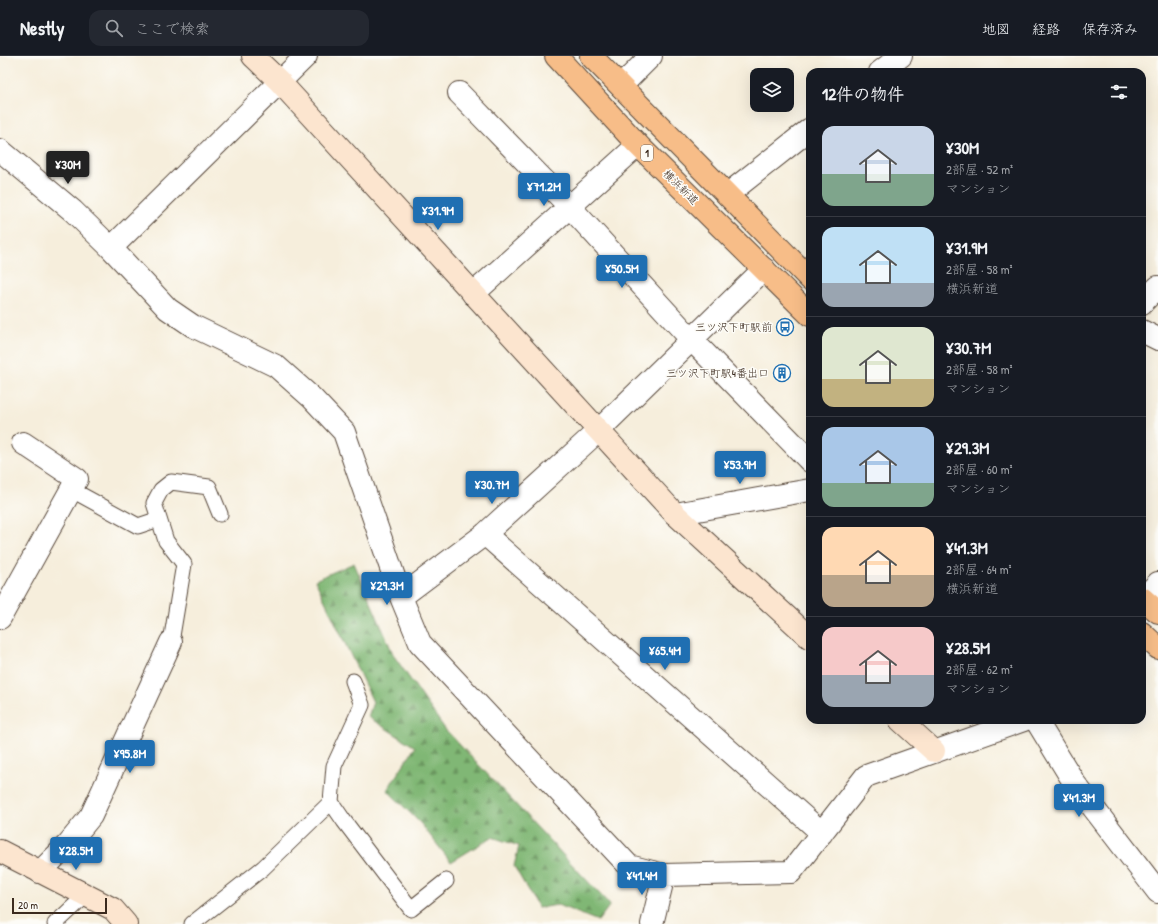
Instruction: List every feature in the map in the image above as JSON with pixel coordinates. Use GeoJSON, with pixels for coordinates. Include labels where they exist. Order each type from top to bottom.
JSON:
{"type":"FeatureCollection","features":[{"type":"Feature","properties":{"kind":"highway","name":"横浜新道"},"geometry":{"type":"LineString","coordinates":[[556,56],[638,144],[806,311]]}},
{"type":"Feature","properties":{"kind":"highway"},"geometry":{"type":"LineString","coordinates":[[591,56],[806,275]]}},
{"type":"Feature","properties":{"kind":"highway"},"geometry":{"type":"LineString","coordinates":[[1146,637],[1158,648]]}},
{"type":"Feature","properties":{"kind":"street"},"geometry":{"type":"LineString","coordinates":[[253,56],[279,81],[675,514],[806,634]]}},
{"type":"Feature","properties":{"kind":"street"},"geometry":{"type":"LineString","coordinates":[[111,248],[306,56]]}},
{"type":"Feature","properties":{"kind":"street"},"geometry":{"type":"LineString","coordinates":[[621,86],[651,56]]}},
{"type":"Feature","properties":{"kind":"street"},"geometry":{"type":"LineString","coordinates":[[885,68],[901,56]]}},
{"type":"Feature","properties":{"kind":"street"},"geometry":{"type":"LineString","coordinates":[[459,93],[570,207],[691,339],[806,457]]}},
{"type":"Feature","properties":{"kind":"street"},"geometry":{"type":"LineString","coordinates":[[728,194],[806,132]]}},
{"type":"Feature","properties":{"kind":"street"},"geometry":{"type":"LineString","coordinates":[[473,294],[638,144]]}},
{"type":"Feature","properties":{"kind":"street"},"geometry":{"type":"LineString","coordinates":[[0,150],[73,211],[111,248],[168,309],[192,326],[276,366],[312,398],[344,432],[401,597],[420,643],[629,866],[664,875],[791,872],[866,776],[1012,724]]}},
{"type":"Feature","properties":{"kind":"street"},"geometry":{"type":"LineString","coordinates":[[401,597],[485,534],[598,431],[764,269]]}},
{"type":"Feature","properties":{"kind":"street"},"geometry":{"type":"LineString","coordinates":[[1146,299],[1158,287]]}},
{"type":"Feature","properties":{"kind":"street"},"geometry":{"type":"LineString","coordinates":[[1146,332],[1158,339]]}},
{"type":"Feature","properties":{"kind":"street"},"geometry":{"type":"LineString","coordinates":[[0,618],[78,479],[24,442]]}},
{"type":"Feature","properties":{"kind":"street"},"geometry":{"type":"LineString","coordinates":[[675,514],[806,491]]}},
{"type":"Feature","properties":{"kind":"street"},"geometry":{"type":"LineString","coordinates":[[485,534],[822,832]]}},
{"type":"Feature","properties":{"kind":"street"},"geometry":{"type":"LineString","coordinates":[[1148,603],[1158,583]]}},
{"type":"Feature","properties":{"kind":"street"},"geometry":{"type":"LineString","coordinates":[[40,872],[68,844],[90,816],[171,642]]}},
{"type":"Feature","properties":{"kind":"street"},"geometry":{"type":"LineString","coordinates":[[904,724],[934,751]]}},
{"type":"Feature","properties":{"kind":"street"},"geometry":{"type":"LineString","coordinates":[[1038,724],[1075,784],[1158,892]]}},
{"type":"Feature","properties":{"kind":"street"},"geometry":{"type":"LineString","coordinates":[[0,851],[113,909],[126,924]]}},
{"type":"Feature","properties":{"kind":"street"},"geometry":{"type":"LineString","coordinates":[[652,924],[664,875]]}},
{"type":"Feature","properties":{"kind":"lane"},"geometry":{"type":"LineString","coordinates":[[171,642],[184,564],[166,541],[154,503],[161,490],[171,482],[209,487],[220,514]]}},
{"type":"Feature","properties":{"kind":"lane"},"geometry":{"type":"LineString","coordinates":[[72,490],[138,526],[159,519]]}},
{"type":"Feature","properties":{"kind":"lane"},"geometry":{"type":"LineString","coordinates":[[353,680],[362,705],[334,766],[332,802],[344,822],[410,909],[446,881]]}},
{"type":"Feature","properties":{"kind":"lane"},"geometry":{"type":"LineString","coordinates":[[192,924],[262,868],[332,802]]}},
{"type":"Feature","properties":{"kind":"lane"},"geometry":{"type":"LineString","coordinates":[[55,924],[86,896]]}},
{"type":"Feature","properties":{"kind":"green space"},"geometry":{"type":"Polygon","coordinates":[[[354,563],[394,656],[445,729],[610,905],[598,921],[558,905],[538,908],[514,866],[519,846],[492,837],[451,862],[421,824],[387,790],[415,747],[368,717],[373,702],[315,580],[354,563]]]}},
{"type":"Feature","properties":{"kind":"place","name":"三ツ沢下町駅前"},"geometry":{"type":"Point","coordinates":[785,327]}},
{"type":"Feature","properties":{"kind":"place","name":"三ツ沢下町駅4番出口"},"geometry":{"type":"Point","coordinates":[782,373]}}]}
